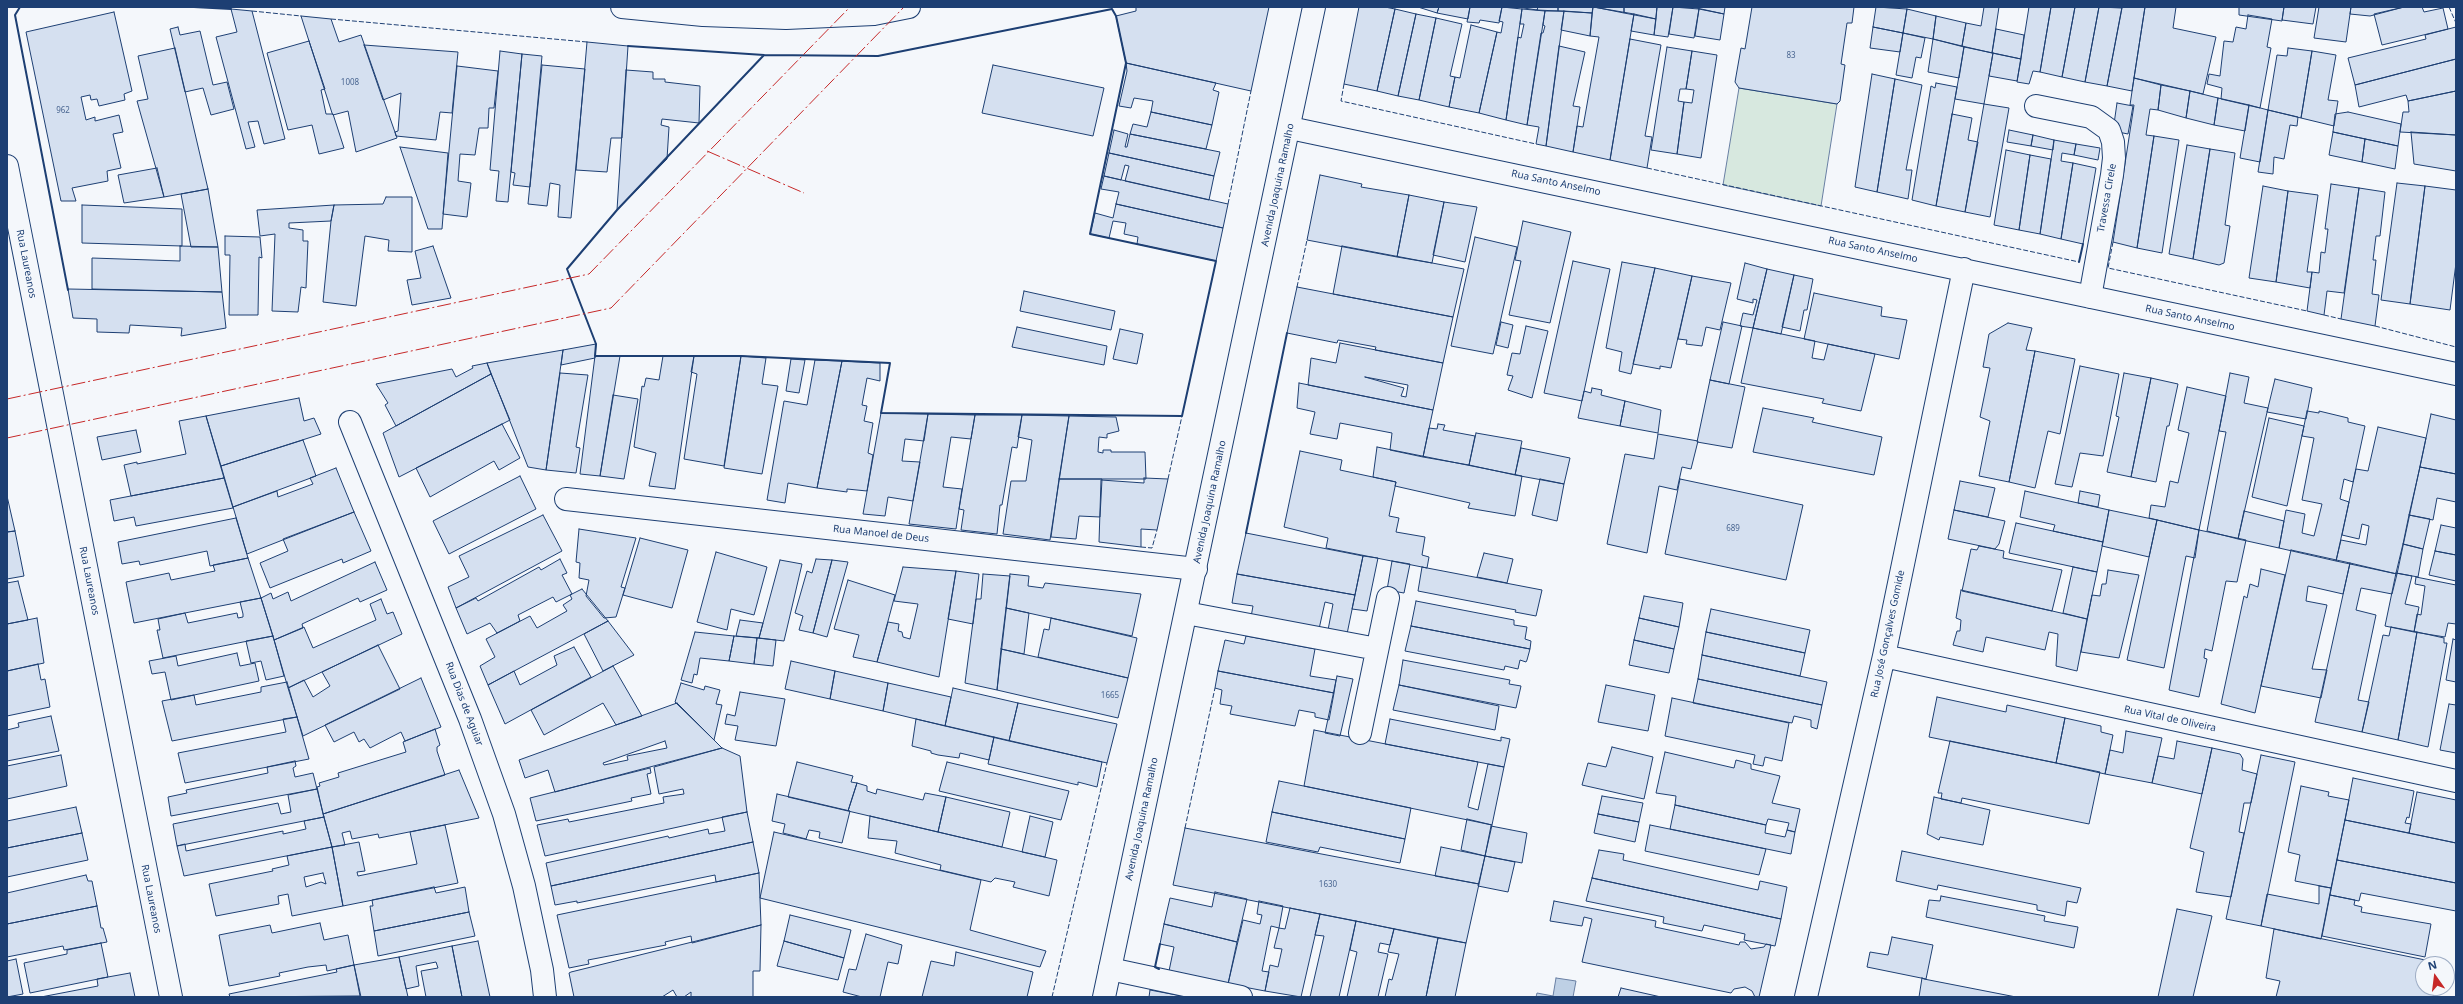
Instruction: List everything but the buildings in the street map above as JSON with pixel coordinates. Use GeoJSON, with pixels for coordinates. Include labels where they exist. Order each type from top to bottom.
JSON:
{"type":"FeatureCollection","features":[{"type":"Feature","properties":{"kind":"street"},"geometry":{"type":"LineString","coordinates":[[622,7],[703,15],[786,18],[874,14],[909,7]]}},
{"type":"Feature","properties":{"kind":"street","name":"Avenida Joaquina Ramalho"},"geometry":{"type":"LineString","coordinates":[[1104,997],[1290,128],[1314,7]]}},
{"type":"Feature","properties":{"kind":"street","name":"Travessa Cirele"},"geometry":{"type":"LineString","coordinates":[[2036,106],[2091,117],[2109,130],[2113,142],[2114,158],[2112,175],[2090,297]]}},
{"type":"Feature","properties":{"kind":"street","name":"Rua Santo Anselmo"},"geometry":{"type":"LineString","coordinates":[[1290,128],[2456,374]]}},
{"type":"Feature","properties":{"kind":"street","name":"Rua Laureanos"},"geometry":{"type":"LineString","coordinates":[[7,166],[170,997]]}},
{"type":"Feature","properties":{"kind":"street","name":"Rua José Gonçalves Gomide"},"geometry":{"type":"LineString","coordinates":[[1806,997],[1884,656],[1964,269]]}},
{"type":"Feature","properties":{"kind":"street","name":"Rua Dias de Aguiar"},"geometry":{"type":"LineString","coordinates":[[350,422],[470,719],[504,814],[527,901],[542,970],[545,997]]}},
{"type":"Feature","properties":{"kind":"street","name":"Rua Manoel de Deus"},"geometry":{"type":"LineString","coordinates":[[566,499],[1196,569]]}},
{"type":"Feature","properties":{"kind":"street"},"geometry":{"type":"LineString","coordinates":[[1360,733],[1388,598]]}},
{"type":"Feature","properties":{"kind":"street"},"geometry":{"type":"LineString","coordinates":[[1186,613],[1377,649]]}},
{"type":"Feature","properties":{"kind":"street","name":"Rua Vital de Oliveira"},"geometry":{"type":"LineString","coordinates":[[1884,656],[2456,782]]}},
{"type":"Feature","properties":{"kind":"street"},"geometry":{"type":"LineString","coordinates":[[1110,969],[1240,997]]}},
{"type":"Feature","properties":{"kind":"shaded area"},"geometry":{"type":"Polygon","coordinates":[[[1739,88],[1837,104],[1821,206],[1723,185],[1739,88]]]}},
{"type":"Feature","properties":{"kind":"water"},"geometry":{"type":"Polygon","coordinates":[[[1556,978],[1576,981],[1573,997],[1536,997],[1537,993],[1553,996],[1556,978]]]}},
{"type":"Feature","properties":{"kind":"fence"},"geometry":{"type":"LineString","coordinates":[[2449,7],[2456,23]]}},
{"type":"Feature","properties":{"kind":"fence"},"geometry":{"type":"LineString","coordinates":[[252,11],[301,16]]}},
{"type":"Feature","properties":{"kind":"fence"},"geometry":{"type":"LineString","coordinates":[[331,19],[587,42]]}},
{"type":"Feature","properties":{"kind":"fence"},"geometry":{"type":"LineString","coordinates":[[1344,84],[1341,101],[1536,144]]}},
{"type":"Feature","properties":{"kind":"fence"},"geometry":{"type":"LineString","coordinates":[[1228,204],[1251,91]]}},
{"type":"Feature","properties":{"kind":"fence"},"geometry":{"type":"LineString","coordinates":[[1647,168],[2079,262]]}},
{"type":"Feature","properties":{"kind":"fence"},"geometry":{"type":"LineString","coordinates":[[1297,287],[1307,240]]}},
{"type":"Feature","properties":{"kind":"fence"},"geometry":{"type":"LineString","coordinates":[[2113,242],[2108,268],[2307,311]]}},
{"type":"Feature","properties":{"kind":"fence"},"geometry":{"type":"LineString","coordinates":[[2324,315],[2341,319]]}},
{"type":"Feature","properties":{"kind":"fence"},"geometry":{"type":"LineString","coordinates":[[2375,326],[2456,347]]}},
{"type":"Feature","properties":{"kind":"fence"},"geometry":{"type":"LineString","coordinates":[[1168,479],[1182,416]]}},
{"type":"Feature","properties":{"kind":"fence"},"geometry":{"type":"LineString","coordinates":[[1141,547],[1152,548],[1157,530]]}},
{"type":"Feature","properties":{"kind":"fence"},"geometry":{"type":"LineString","coordinates":[[1185,828],[1215,688]]}},
{"type":"Feature","properties":{"kind":"fence"},"geometry":{"type":"LineString","coordinates":[[1052,997],[1107,763]]}},
{"type":"Feature","properties":{"kind":"wall"},"geometry":{"type":"LineString","coordinates":[[20,7],[15,15],[68,290]]}},
{"type":"Feature","properties":{"kind":"wall"},"geometry":{"type":"LineString","coordinates":[[194,7],[231,9]]}},
{"type":"Feature","properties":{"kind":"wall"},"geometry":{"type":"LineString","coordinates":[[1112,9],[1116,16],[1126,63],[1090,234],[1216,261],[1182,416],[881,413],[890,363],[741,356],[595,356],[596,344],[567,269],[617,210],[764,55],[878,56],[1112,9]]}},
{"type":"Feature","properties":{"kind":"wall"},"geometry":{"type":"LineString","coordinates":[[628,46],[764,55]]}},
{"type":"Feature","properties":{"kind":"wall"},"geometry":{"type":"LineString","coordinates":[[2079,262],[2083,244]]}},
{"type":"Feature","properties":{"kind":"wall"},"geometry":{"type":"LineString","coordinates":[[1246,533],[1287,333]]}},
{"type":"Feature","properties":{"kind":"wall"},"geometry":{"type":"LineString","coordinates":[[1159,969],[1155,967],[1160,944]]}},
{"type":"Feature","properties":{"kind":"power"},"geometry":{"type":"LineString","coordinates":[[7,399],[589,274],[850,7]]}},
{"type":"Feature","properties":{"kind":"power"},"geometry":{"type":"LineString","coordinates":[[7,438],[611,308],[904,7]]}},
{"type":"Feature","properties":{"kind":"power"},"geometry":{"type":"LineString","coordinates":[[707,151],[804,193]]}}]}
